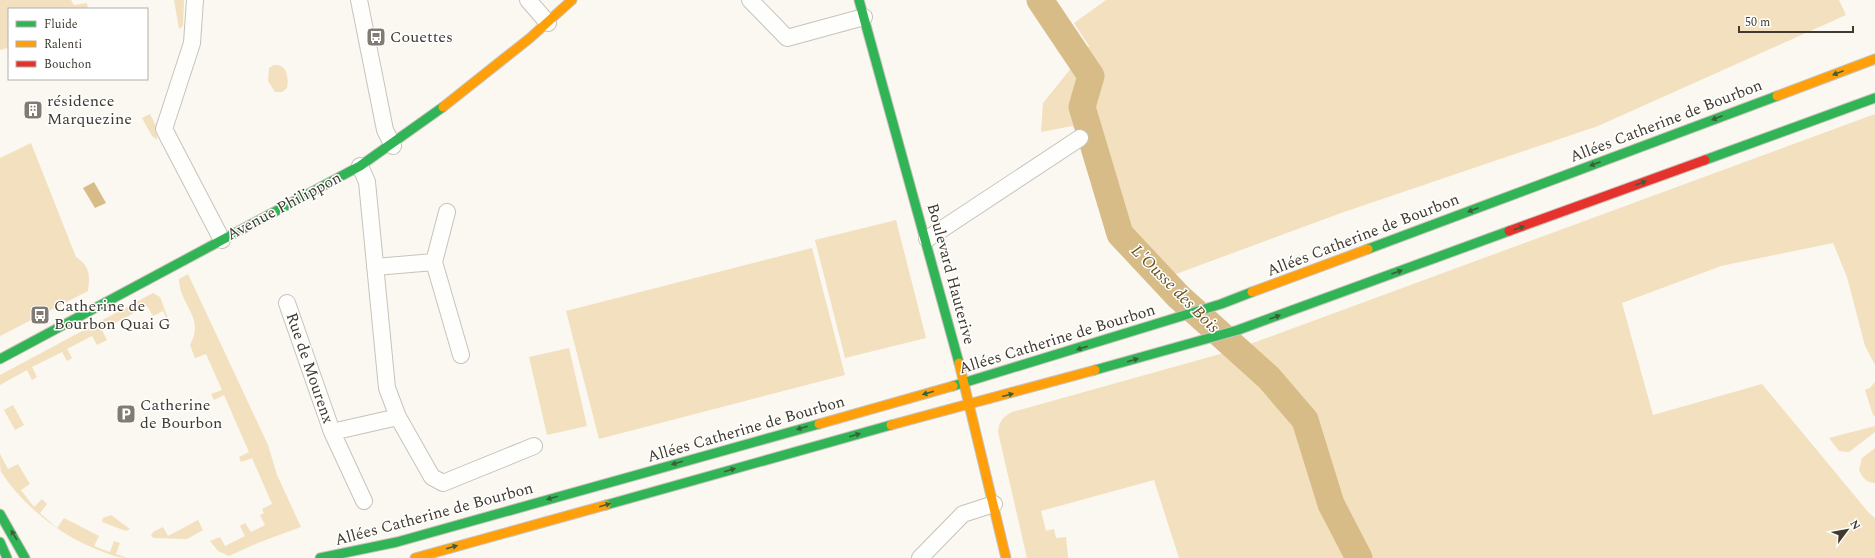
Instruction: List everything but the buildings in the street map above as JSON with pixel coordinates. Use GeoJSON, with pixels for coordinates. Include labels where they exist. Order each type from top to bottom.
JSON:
{"type":"FeatureCollection","features":[{"type":"Feature","properties":{"kind":"main road","name":"Avenue Philippon"},"geometry":{"type":"LineString","coordinates":[[0,359],[360,166],[393,146],[419,128],[548,23],[572,0]]}},
{"type":"Feature","properties":{"kind":"main road","name":"Boulevard Hauterive"},"geometry":{"type":"LineString","coordinates":[[859,0],[965,383],[1006,558]]}},
{"type":"Feature","properties":{"kind":"main road","name":"Allées Catherine de Bourbon"},"geometry":{"type":"LineString","coordinates":[[320,558],[397,542],[965,383],[1173,320],[1221,304],[1875,59]]}},
{"type":"Feature","properties":{"kind":"main road"},"geometry":{"type":"LineString","coordinates":[[415,558],[970,403],[1003,396],[1185,346],[1238,330],[1875,98]]}},
{"type":"Feature","properties":{"kind":"main road"},"geometry":{"type":"LineString","coordinates":[[0,514],[25,558]]}},
{"type":"Feature","properties":{"kind":"main road"},"geometry":{"type":"LineString","coordinates":[[0,542],[7,558]]}},
{"type":"Feature","properties":{"kind":"street"},"geometry":{"type":"LineString","coordinates":[[195,0],[192,43],[164,128],[222,240]]}},
{"type":"Feature","properties":{"kind":"street"},"geometry":{"type":"LineString","coordinates":[[359,0],[385,130],[393,146]]}},
{"type":"Feature","properties":{"kind":"street"},"geometry":{"type":"LineString","coordinates":[[528,0],[548,23]]}},
{"type":"Feature","properties":{"kind":"street"},"geometry":{"type":"LineString","coordinates":[[750,0],[787,38],[864,17]]}},
{"type":"Feature","properties":{"kind":"street"},"geometry":{"type":"LineString","coordinates":[[926,239],[1080,138]]}},
{"type":"Feature","properties":{"kind":"street"},"geometry":{"type":"LineString","coordinates":[[360,166],[368,182],[387,388],[398,417],[432,477],[444,483],[534,446]]}},
{"type":"Feature","properties":{"kind":"street"},"geometry":{"type":"LineString","coordinates":[[447,212],[434,262],[460,355]]}},
{"type":"Feature","properties":{"kind":"street"},"geometry":{"type":"LineString","coordinates":[[375,267],[434,262]]}},
{"type":"Feature","properties":{"kind":"street","name":"Rue de Mourenx"},"geometry":{"type":"LineString","coordinates":[[287,303],[332,432],[364,502]]}},
{"type":"Feature","properties":{"kind":"street","name":"Rue de Mourenx"},"geometry":{"type":"LineString","coordinates":[[332,432],[398,417]]}},
{"type":"Feature","properties":{"kind":"street"},"geometry":{"type":"LineString","coordinates":[[920,558],[963,514],[994,504]]}},
{"type":"Feature","properties":{"kind":"shaded area"},"geometry":{"type":"Polygon","coordinates":[[[0,0],[71,0],[74,5],[87,3],[88,8],[8,8],[8,48],[0,50],[0,0]]]}},
{"type":"Feature","properties":{"kind":"shaded area"},"geometry":{"type":"Polygon","coordinates":[[[174,0],[184,0],[183,26],[179,29],[174,0]]]}},
{"type":"Feature","properties":{"kind":"shaded area"},"geometry":{"type":"Polygon","coordinates":[[[1106,0],[1839,0],[1846,15],[1598,126],[1341,213],[1149,284],[1101,148],[1072,126],[1041,132],[1043,103],[1089,46],[1074,23],[1106,0]]]}},
{"type":"Feature","properties":{"kind":"shaded area"},"geometry":{"type":"Polygon","coordinates":[[[274,65],[282,67],[286,72],[288,80],[287,88],[282,92],[275,92],[268,81],[269,68],[274,65]]]}},
{"type":"Feature","properties":{"kind":"shaded area"},"geometry":{"type":"Polygon","coordinates":[[[150,114],[156,126],[157,140],[152,136],[142,118],[150,114]]]}},
{"type":"Feature","properties":{"kind":"shaded area"},"geometry":{"type":"Polygon","coordinates":[[[1875,114],[1875,365],[1865,346],[1847,277],[1833,243],[1721,266],[1622,303],[1653,415],[1762,384],[1869,513],[1875,518],[1875,558],[1179,558],[1154,480],[1041,511],[1046,531],[1054,529],[1056,538],[1066,537],[1068,558],[1027,558],[998,432],[999,425],[1002,420],[1012,412],[1231,351],[1875,114]]]}},
{"type":"Feature","properties":{"kind":"shaded area"},"geometry":{"type":"Polygon","coordinates":[[[31,143],[76,257],[81,260],[88,271],[88,291],[0,336],[0,158],[31,143]]]}},
{"type":"Feature","properties":{"kind":"shaded area"},"geometry":{"type":"Polygon","coordinates":[[[94,182],[106,203],[95,208],[83,188],[94,182]]]}},
{"type":"Feature","properties":{"kind":"shaded area"},"geometry":{"type":"Polygon","coordinates":[[[896,220],[926,338],[845,358],[815,240],[896,220]]]}},
{"type":"Feature","properties":{"kind":"shaded area"},"geometry":{"type":"Polygon","coordinates":[[[812,248],[845,375],[599,439],[566,311],[812,248]]]}},
{"type":"Feature","properties":{"kind":"shaded area"},"geometry":{"type":"Polygon","coordinates":[[[188,274],[268,445],[277,475],[301,527],[260,542],[229,556],[218,551],[210,541],[220,537],[225,546],[245,536],[240,526],[245,523],[251,532],[265,525],[260,515],[264,513],[262,509],[272,504],[252,458],[241,462],[239,457],[249,452],[224,395],[214,400],[211,394],[222,390],[206,354],[195,358],[190,345],[194,335],[194,319],[184,298],[179,281],[179,279],[188,274]]]}},
{"type":"Feature","properties":{"kind":"shaded area"},"geometry":{"type":"Polygon","coordinates":[[[153,293],[160,297],[172,329],[163,311],[153,316],[147,306],[102,330],[107,340],[97,345],[92,336],[67,349],[72,358],[67,361],[62,352],[32,367],[37,377],[32,380],[27,370],[0,385],[0,375],[153,293]]]}},
{"type":"Feature","properties":{"kind":"shaded area"},"geometry":{"type":"Polygon","coordinates":[[[569,348],[587,426],[547,435],[529,357],[569,348]]]}},
{"type":"Feature","properties":{"kind":"shaded area"},"geometry":{"type":"Polygon","coordinates":[[[1875,382],[1875,416],[1873,415],[1865,390],[1870,388],[1875,382]]]}},
{"type":"Feature","properties":{"kind":"shaded area"},"geometry":{"type":"Polygon","coordinates":[[[13,405],[24,425],[15,430],[4,410],[13,405]]]}},
{"type":"Feature","properties":{"kind":"shaded area"},"geometry":{"type":"Polygon","coordinates":[[[1875,426],[1875,432],[1849,452],[1839,451],[1829,438],[1875,426]]]}},
{"type":"Feature","properties":{"kind":"shaded area"},"geometry":{"type":"Polygon","coordinates":[[[1875,448],[1875,483],[1865,479],[1859,470],[1862,458],[1875,448]]]}},
{"type":"Feature","properties":{"kind":"shaded area"},"geometry":{"type":"Polygon","coordinates":[[[0,454],[8,469],[18,464],[30,484],[21,490],[34,507],[42,499],[47,504],[40,513],[57,528],[64,518],[99,536],[94,546],[110,552],[114,541],[120,543],[116,554],[128,558],[114,556],[86,545],[58,529],[45,519],[21,497],[1,472],[0,454]]]}},
{"type":"Feature","properties":{"kind":"shaded area"},"geometry":{"type":"Polygon","coordinates":[[[111,515],[130,529],[126,531],[102,522],[103,518],[111,515]]]}},
{"type":"Feature","properties":{"kind":"shaded area"},"geometry":{"type":"Polygon","coordinates":[[[198,520],[203,530],[187,539],[154,538],[151,536],[153,532],[163,527],[168,536],[198,520]]]}},
{"type":"Feature","properties":{"kind":"waterway","name":"L'Ousse des Bois"},"geometry":{"type":"LineString","coordinates":[[1040,0],[1091,76],[1082,107],[1120,234],[1178,296],[1269,378],[1305,420],[1331,504],[1359,558]]}},
{"type":"Feature","properties":{"kind":"traffic: fast"},"geometry":{"type":"LineString","coordinates":[[859,0],[959,363]]}},
{"type":"Feature","properties":{"kind":"traffic: fast"},"geometry":{"type":"LineString","coordinates":[[1368,249],[1777,96]]}},
{"type":"Feature","properties":{"kind":"traffic: fast"},"geometry":{"type":"LineString","coordinates":[[1705,160],[1875,98]]}},
{"type":"Feature","properties":{"kind":"traffic: fast"},"geometry":{"type":"LineString","coordinates":[[0,359],[360,166],[443,107]]}},
{"type":"Feature","properties":{"kind":"traffic: fast"},"geometry":{"type":"LineString","coordinates":[[1095,370],[1238,330],[1509,231]]}},
{"type":"Feature","properties":{"kind":"traffic: fast"},"geometry":{"type":"LineString","coordinates":[[953,386],[1221,304],[1252,292]]}},
{"type":"Feature","properties":{"kind":"traffic: fast"},"geometry":{"type":"LineString","coordinates":[[320,558],[397,542],[819,424]]}},
{"type":"Feature","properties":{"kind":"traffic: fast"},"geometry":{"type":"LineString","coordinates":[[606,505],[891,425]]}},
{"type":"Feature","properties":{"kind":"traffic: fast"},"geometry":{"type":"LineString","coordinates":[[0,514],[25,558]]}},
{"type":"Feature","properties":{"kind":"traffic: fast"},"geometry":{"type":"LineString","coordinates":[[0,542],[7,558]]}},
{"type":"Feature","properties":{"kind":"traffic: slow"},"geometry":{"type":"LineString","coordinates":[[443,107],[530,38],[572,0]]}},
{"type":"Feature","properties":{"kind":"traffic: slow"},"geometry":{"type":"LineString","coordinates":[[1777,96],[1875,59]]}},
{"type":"Feature","properties":{"kind":"traffic: slow"},"geometry":{"type":"LineString","coordinates":[[1252,292],[1368,249]]}},
{"type":"Feature","properties":{"kind":"traffic: slow"},"geometry":{"type":"LineString","coordinates":[[959,363],[1006,558]]}},
{"type":"Feature","properties":{"kind":"traffic: slow"},"geometry":{"type":"LineString","coordinates":[[891,425],[1095,370]]}},
{"type":"Feature","properties":{"kind":"traffic: slow"},"geometry":{"type":"LineString","coordinates":[[819,424],[953,386]]}},
{"type":"Feature","properties":{"kind":"traffic: slow"},"geometry":{"type":"LineString","coordinates":[[415,558],[606,505]]}},
{"type":"Feature","properties":{"kind":"traffic: jam"},"geometry":{"type":"LineString","coordinates":[[1509,231],[1705,160]]}},
{"type":"Feature","properties":{"kind":"place","name":"Couettes"},"geometry":{"type":"Point","coordinates":[376,37]}},
{"type":"Feature","properties":{"kind":"place","name":"résidence Marquezine"},"geometry":{"type":"Point","coordinates":[33,110]}},
{"type":"Feature","properties":{"kind":"place","name":"Catherine de Bourbon Quai G"},"geometry":{"type":"Point","coordinates":[40,315]}},
{"type":"Feature","properties":{"kind":"place","name":"Catherine de Bourbon"},"geometry":{"type":"Point","coordinates":[126,414]}}]}
